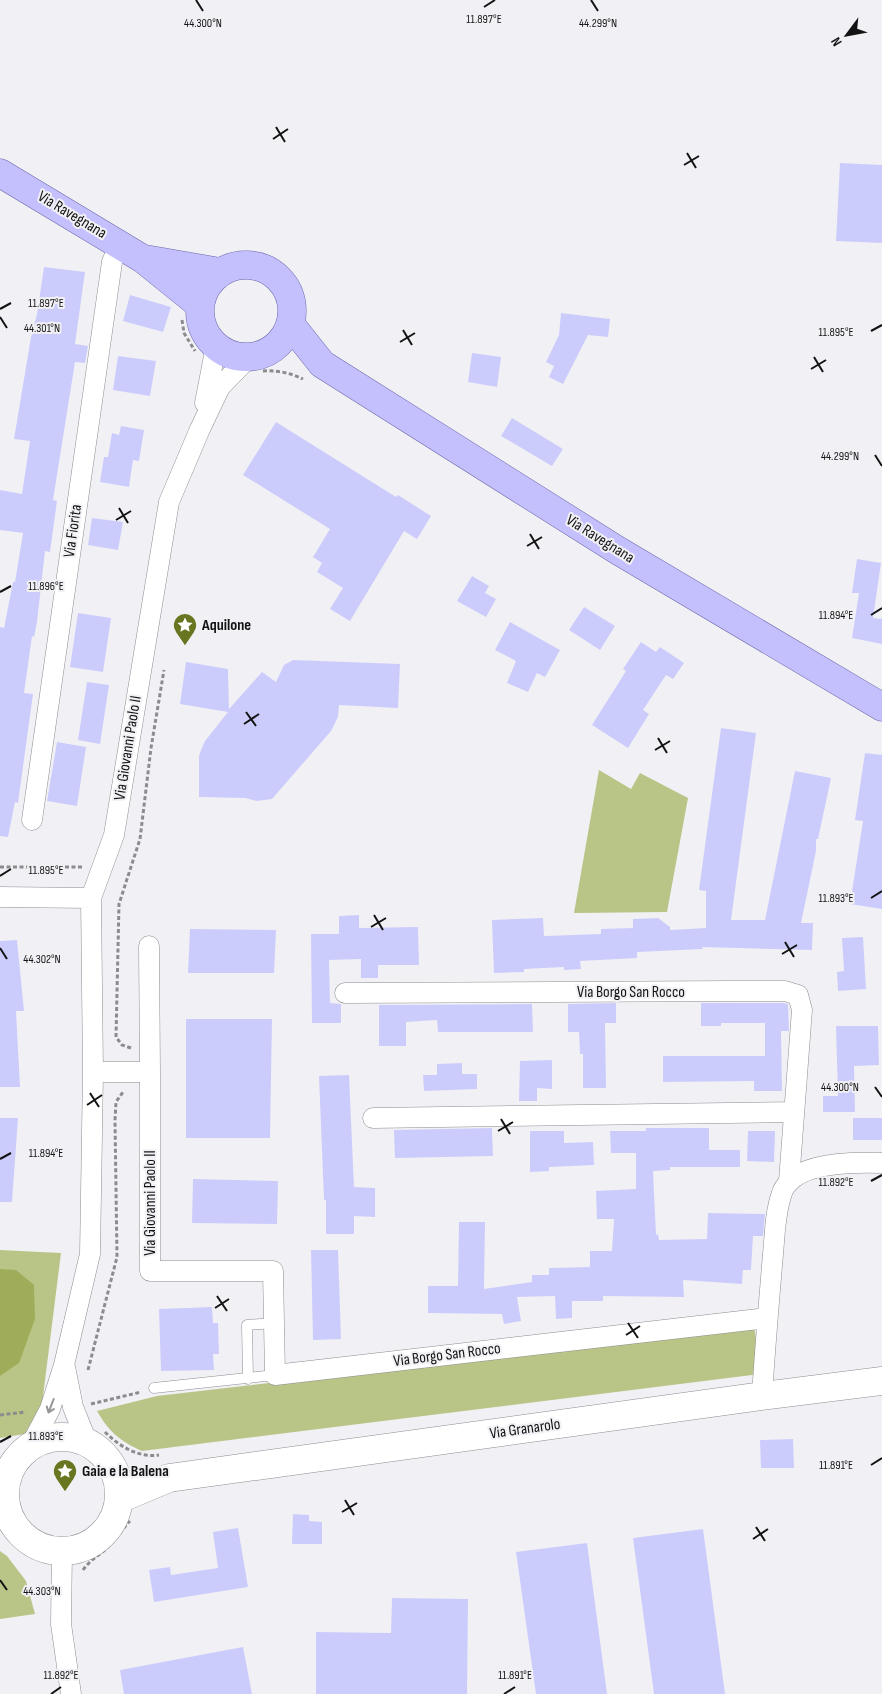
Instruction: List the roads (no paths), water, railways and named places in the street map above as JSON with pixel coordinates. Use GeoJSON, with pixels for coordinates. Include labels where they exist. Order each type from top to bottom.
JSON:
{"type":"FeatureCollection","features":[{"type":"Feature","properties":{"kind":"main road","name":"Via Ravegnana"},"geometry":{"type":"LineString","coordinates":[[0,173],[143,259],[200,305]]}},
{"type":"Feature","properties":{"kind":"main road","name":"Via Ravegnana"},"geometry":{"type":"LineString","coordinates":[[143,259],[220,272],[231,266],[244,264],[257,265],[269,270],[279,277],[287,288],[292,306],[291,325],[313,372]]}},
{"type":"Feature","properties":{"kind":"main road"},"geometry":{"type":"LineString","coordinates":[[216,346],[203,328],[200,305],[210,281],[220,272]]}},
{"type":"Feature","properties":{"kind":"main road"},"geometry":{"type":"LineString","coordinates":[[260,360],[282,341],[291,325]]}},
{"type":"Feature","properties":{"kind":"main road","name":"Via Ravegnana"},"geometry":{"type":"LineString","coordinates":[[216,346],[226,353],[313,372],[882,707]]}},
{"type":"Feature","properties":{"kind":"main road","name":"Via Granarolo"},"geometry":{"type":"LineString","coordinates":[[171,1478],[882,1381]]}},
{"type":"Feature","properties":{"kind":"main road"},"geometry":{"type":"LineString","coordinates":[[126,1508],[111,1463],[101,1451],[95,1435],[49,1438],[31,1445],[19,1455],[3,1483],[4,1511],[16,1528],[28,1540],[45,1548],[62,1551],[79,1549],[94,1541],[107,1530],[115,1515],[126,1508],[171,1478]]}},
{"type":"Feature","properties":{"kind":"main road"},"geometry":{"type":"LineString","coordinates":[[111,1463],[171,1478]]}},
{"type":"Feature","properties":{"kind":"street","name":"Via Fiorita"},"geometry":{"type":"LineString","coordinates":[[32,820],[112,262],[120,244]]}},
{"type":"Feature","properties":{"kind":"street","name":"Via Giovanni Paolo II"},"geometry":{"type":"LineString","coordinates":[[200,429],[216,346]]}},
{"type":"Feature","properties":{"kind":"street","name":"Via Giovanni Paolo II"},"geometry":{"type":"LineString","coordinates":[[31,1445],[50,1409],[64,1365],[90,1254],[93,1072],[91,898],[114,835],[169,502],[220,387],[260,360]]}},
{"type":"Feature","properties":{"kind":"street"},"geometry":{"type":"LineString","coordinates":[[0,897],[91,898]]}},
{"type":"Feature","properties":{"kind":"street","name":"Via Giovanni Paolo II"},"geometry":{"type":"LineString","coordinates":[[150,946],[140,1072],[150,1270],[273,1271],[274,1323]]}},
{"type":"Feature","properties":{"kind":"street","name":"Via Borgo San Rocco"},"geometry":{"type":"LineString","coordinates":[[345,993],[785,991],[798,995],[802,1010],[789,1181],[782,1192],[778,1212],[767,1318],[762,1396]]}},
{"type":"Feature","properties":{"kind":"street"},"geometry":{"type":"LineString","coordinates":[[93,1072],[140,1072]]}},
{"type":"Feature","properties":{"kind":"street"},"geometry":{"type":"LineString","coordinates":[[373,1118],[794,1112]]}},
{"type":"Feature","properties":{"kind":"street"},"geometry":{"type":"LineString","coordinates":[[789,1181],[797,1174],[813,1168],[858,1162],[882,1163]]}},
{"type":"Feature","properties":{"kind":"street","name":"Via Borgo San Rocco"},"geometry":{"type":"LineString","coordinates":[[275,1375],[767,1318]]}},
{"type":"Feature","properties":{"kind":"street"},"geometry":{"type":"LineString","coordinates":[[274,1323],[275,1375]]}},
{"type":"Feature","properties":{"kind":"street","name":"Via Giovanni Paolo II"},"geometry":{"type":"LineString","coordinates":[[64,1365],[73,1407],[95,1435]]}},
{"type":"Feature","properties":{"kind":"street"},"geometry":{"type":"LineString","coordinates":[[62,1551],[60,1624],[71,1694]]}},
{"type":"Feature","properties":{"kind":"lane"},"geometry":{"type":"LineString","coordinates":[[248,1378],[247,1325],[274,1323]]}},
{"type":"Feature","properties":{"kind":"lane","name":"Via Borgo San Rocco"},"geometry":{"type":"LineString","coordinates":[[154,1388],[275,1375]]}},
{"type":"Feature","properties":{"kind":"place","name":"Aquilone"},"geometry":{"type":"Point","coordinates":[185,646]}},
{"type":"Feature","properties":{"kind":"place","name":"Gaia e la Balena"},"geometry":{"type":"Point","coordinates":[65,1492]}}]}
